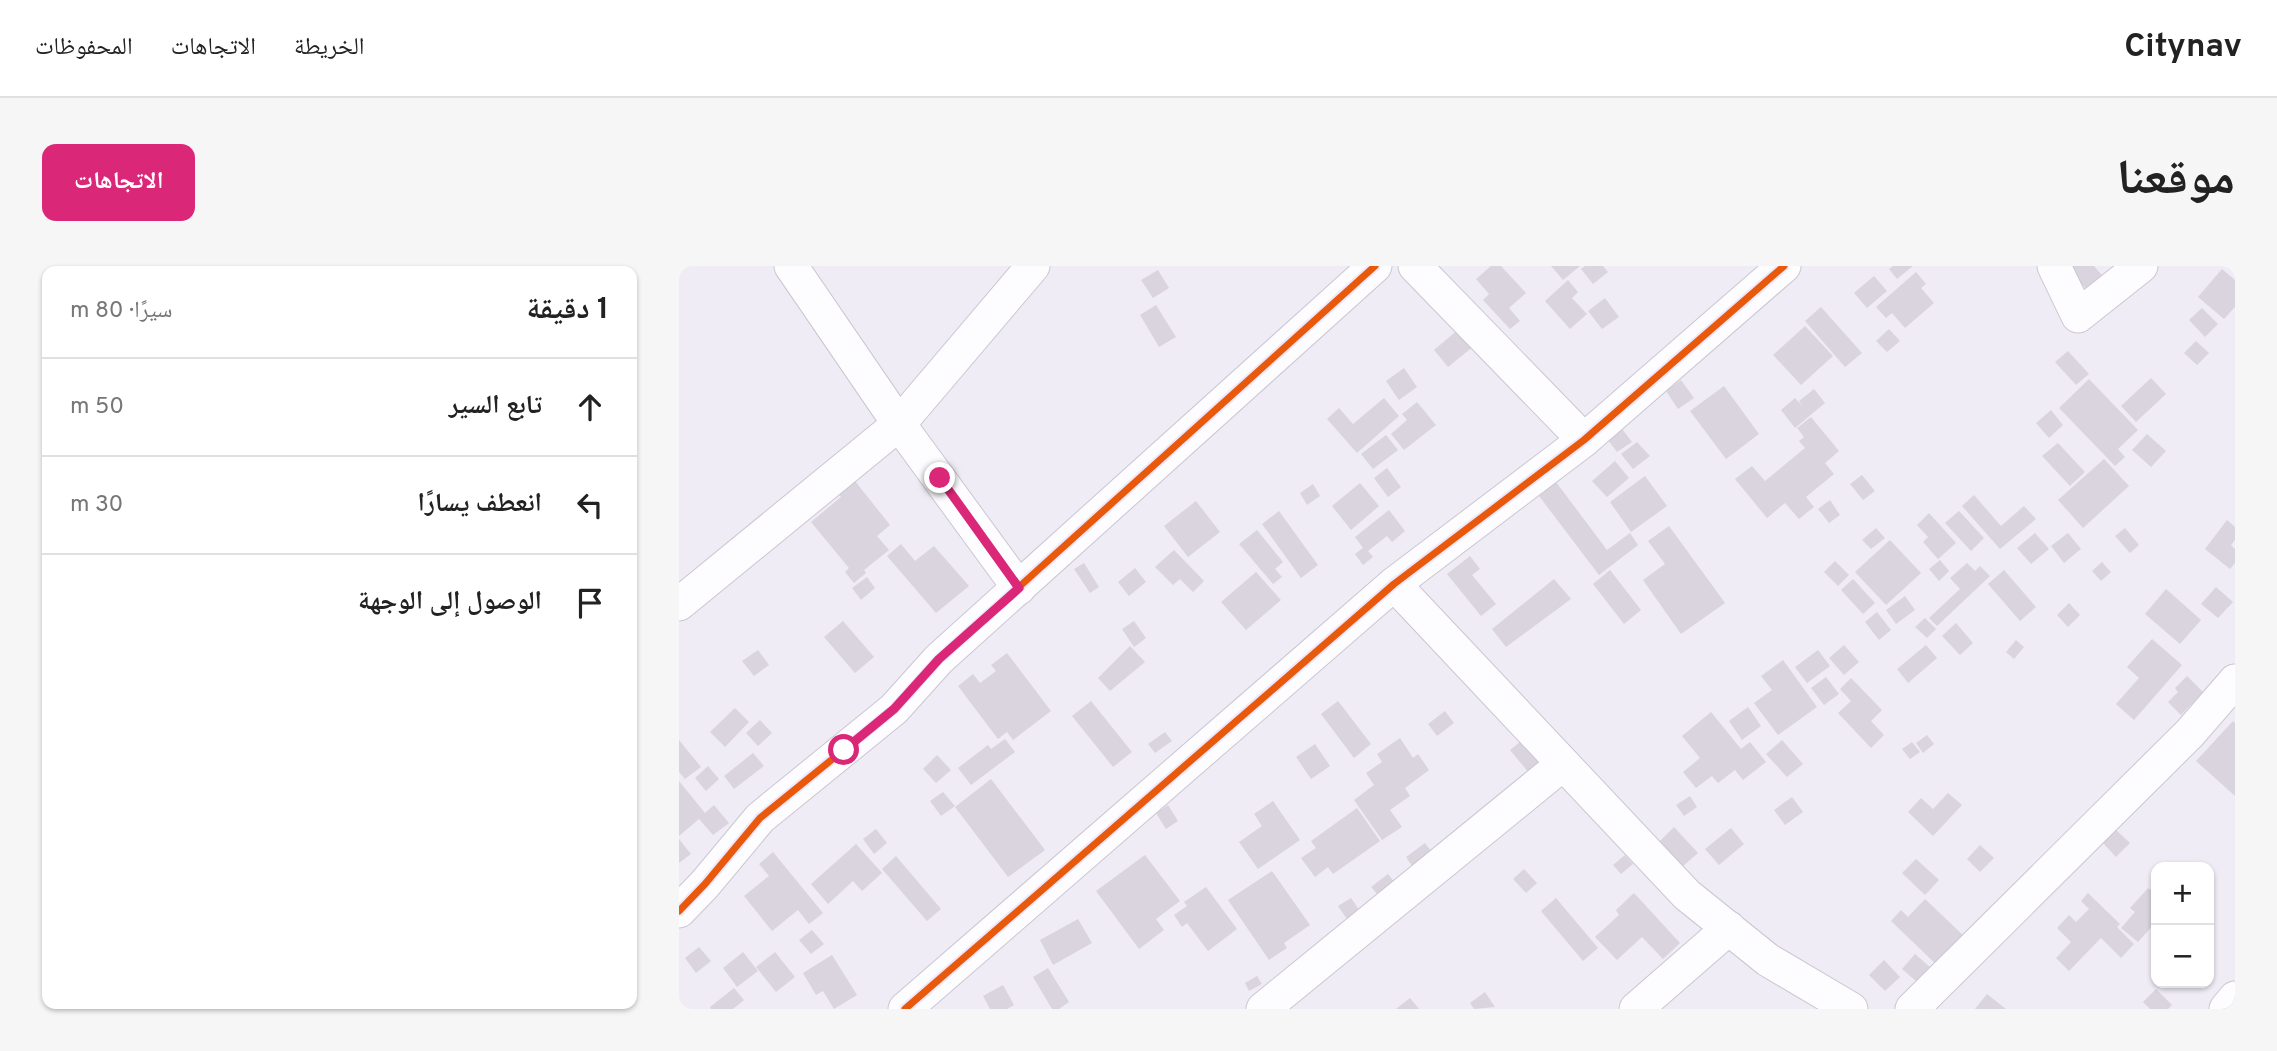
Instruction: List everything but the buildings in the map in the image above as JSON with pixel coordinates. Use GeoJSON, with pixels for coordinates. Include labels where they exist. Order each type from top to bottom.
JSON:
{"type":"FeatureCollection","features":[{"type":"Feature","properties":{"kind":"street"},"geometry":{"type":"LineString","coordinates":[[791,266],[899,424],[1019,588]]}},
{"type":"Feature","properties":{"kind":"street"},"geometry":{"type":"LineString","coordinates":[[679,604],[899,424],[1033,266]]}},
{"type":"Feature","properties":{"kind":"street"},"geometry":{"type":"LineString","coordinates":[[679,911],[760,818],[894,709],[939,659],[1375,266]]}},
{"type":"Feature","properties":{"kind":"street"},"geometry":{"type":"LineString","coordinates":[[1415,266],[1584,440]]}},
{"type":"Feature","properties":{"kind":"street"},"geometry":{"type":"LineString","coordinates":[[905,1009],[1394,584],[1584,440],[1784,266]]}},
{"type":"Feature","properties":{"kind":"street"},"geometry":{"type":"LineString","coordinates":[[2054,266],[2078,316],[2141,266]]}},
{"type":"Feature","properties":{"kind":"street"},"geometry":{"type":"LineString","coordinates":[[1394,584],[1687,895],[1768,960],[1851,1009]]}},
{"type":"Feature","properties":{"kind":"street"},"geometry":{"type":"LineString","coordinates":[[1912,1009],[2180,743],[2235,681]]}},
{"type":"Feature","properties":{"kind":"street"},"geometry":{"type":"LineString","coordinates":[[1263,1009],[1563,764]]}},
{"type":"Feature","properties":{"kind":"street"},"geometry":{"type":"LineString","coordinates":[[1636,1009],[1729,928]]}},
{"type":"Feature","properties":{"kind":"street"},"geometry":{"type":"LineString","coordinates":[[2226,1009],[2235,999]]}},
{"type":"Feature","properties":{"kind":"cycle path"},"geometry":{"type":"LineString","coordinates":[[679,911],[760,818],[894,709],[939,659],[1375,266]]}},
{"type":"Feature","properties":{"kind":"cycle path"},"geometry":{"type":"LineString","coordinates":[[905,1009],[1394,584],[1584,440],[1784,266]]}},
{"type":"Feature","properties":{"kind":"route"},"geometry":{"type":"LineString","coordinates":[[844,750],[894,709],[939,659],[1019,588],[940,478]]}}]}
